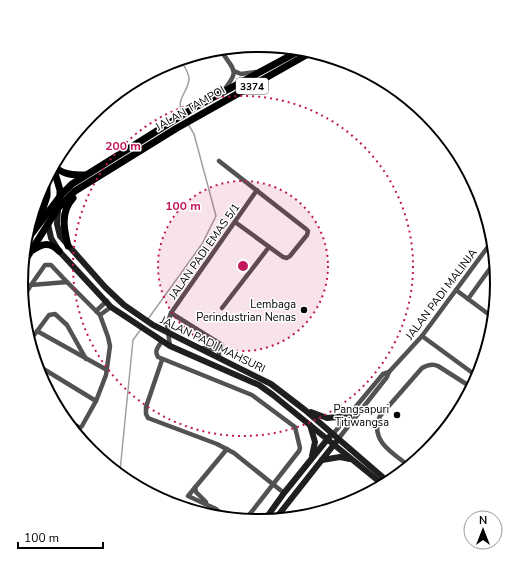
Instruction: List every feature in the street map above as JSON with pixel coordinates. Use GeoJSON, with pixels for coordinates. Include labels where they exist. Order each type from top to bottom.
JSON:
{"type":"FeatureCollection","features":[{"type":"Feature","properties":{"kind":"main road","name":"JALAN TAMPOI"},"geometry":{"type":"LineString","coordinates":[[54,208],[61,195],[72,184],[86,174],[171,121],[293,54]]}},
{"type":"Feature","properties":{"kind":"main road","name":"JALAN TAMPOI"},"geometry":{"type":"LineString","coordinates":[[34,230],[54,208],[74,191],[177,128],[305,56]]}},
{"type":"Feature","properties":{"kind":"main road"},"geometry":{"type":"LineString","coordinates":[[58,169],[71,174],[86,174]]}},
{"type":"Feature","properties":{"kind":"main road"},"geometry":{"type":"LineString","coordinates":[[68,246],[64,229],[64,217],[68,205],[79,192],[98,180],[107,170]]}},
{"type":"Feature","properties":{"kind":"main road"},"geometry":{"type":"LineString","coordinates":[[55,174],[61,195]]}},
{"type":"Feature","properties":{"kind":"main road"},"geometry":{"type":"LineString","coordinates":[[31,251],[48,224],[54,208],[50,185]]}},
{"type":"Feature","properties":{"kind":"main road"},"geometry":{"type":"LineString","coordinates":[[38,225],[46,202],[48,190]]}},
{"type":"Feature","properties":{"kind":"main road","name":"JALAN PADI MAHSURI"},"geometry":{"type":"LineString","coordinates":[[54,208],[57,230],[60,236],[124,305],[153,325],[271,384],[339,438],[383,478]]}},
{"type":"Feature","properties":{"kind":"main road","name":"JALAN PADI MAHSURI"},"geometry":{"type":"LineString","coordinates":[[48,224],[51,238],[59,251],[109,304],[170,346],[259,385],[378,481]]}},
{"type":"Feature","properties":{"kind":"main road"},"geometry":{"type":"LineString","coordinates":[[31,251],[39,246],[47,244],[54,246],[59,251]]}},
{"type":"Feature","properties":{"kind":"main road"},"geometry":{"type":"LineString","coordinates":[[305,410],[327,418],[349,416]]}},
{"type":"Feature","properties":{"kind":"main road"},"geometry":{"type":"LineString","coordinates":[[310,425],[315,442],[311,459]]}},
{"type":"Feature","properties":{"kind":"main road"},"geometry":{"type":"LineString","coordinates":[[269,514],[311,459],[333,434]]}},
{"type":"Feature","properties":{"kind":"main road"},"geometry":{"type":"LineString","coordinates":[[279,514],[339,438]]}},
{"type":"Feature","properties":{"kind":"main road"},"geometry":{"type":"LineString","coordinates":[[322,460],[340,456],[354,460]]}},
{"type":"Feature","properties":{"kind":"street"},"geometry":{"type":"LineString","coordinates":[[223,54],[234,71],[240,74],[263,71]]}},
{"type":"Feature","properties":{"kind":"street"},"geometry":{"type":"LineString","coordinates":[[221,94],[234,77],[234,71]]}},
{"type":"Feature","properties":{"kind":"street"},"geometry":{"type":"LineString","coordinates":[[220,161],[308,232],[287,258],[269,247],[235,222]]}},
{"type":"Feature","properties":{"kind":"street","name":"JALAN PADI EMAS 5/1"},"geometry":{"type":"LineString","coordinates":[[170,346],[168,320],[257,190]]}},
{"type":"Feature","properties":{"kind":"street"},"geometry":{"type":"LineString","coordinates":[[222,308],[269,247]]}},
{"type":"Feature","properties":{"kind":"street","name":"JALAN PADI MALINJA"},"geometry":{"type":"LineString","coordinates":[[339,438],[387,377],[389,372],[422,336],[488,247]]}},
{"type":"Feature","properties":{"kind":"street"},"geometry":{"type":"LineString","coordinates":[[28,290],[45,265],[51,265],[98,313],[108,337],[110,346],[106,375],[96,401],[82,426],[80,428],[78,427]]}},
{"type":"Feature","properties":{"kind":"street"},"geometry":{"type":"LineString","coordinates":[[468,299],[491,267]]}},
{"type":"Feature","properties":{"kind":"street"},"geometry":{"type":"LineString","coordinates":[[31,285],[67,282]]}},
{"type":"Feature","properties":{"kind":"street"},"geometry":{"type":"LineString","coordinates":[[456,290],[489,314]]}},
{"type":"Feature","properties":{"kind":"street"},"geometry":{"type":"LineString","coordinates":[[98,313],[109,304]]}},
{"type":"Feature","properties":{"kind":"street"},"geometry":{"type":"LineString","coordinates":[[172,313],[220,344]]}},
{"type":"Feature","properties":{"kind":"street"},"geometry":{"type":"LineString","coordinates":[[34,335],[49,314],[54,314],[67,325],[86,358]]}},
{"type":"Feature","properties":{"kind":"street"},"geometry":{"type":"LineString","coordinates":[[37,331],[107,370]]}},
{"type":"Feature","properties":{"kind":"street"},"geometry":{"type":"LineString","coordinates":[[422,336],[473,373]]}},
{"type":"Feature","properties":{"kind":"street"},"geometry":{"type":"LineString","coordinates":[[162,341],[156,350],[156,354],[162,360],[252,395],[296,427],[300,448],[299,451],[250,514]]}},
{"type":"Feature","properties":{"kind":"street"},"geometry":{"type":"LineString","coordinates":[[196,347],[215,349],[220,344]]}},
{"type":"Feature","properties":{"kind":"street"},"geometry":{"type":"LineString","coordinates":[[220,344],[220,358]]}},
{"type":"Feature","properties":{"kind":"street"},"geometry":{"type":"LineString","coordinates":[[162,360],[146,407],[146,414],[148,418],[227,449],[284,493]]}},
{"type":"Feature","properties":{"kind":"street"},"geometry":{"type":"LineString","coordinates":[[405,463],[385,448],[382,443],[378,427],[380,416],[426,365],[435,364],[467,384]]}},
{"type":"Feature","properties":{"kind":"street"},"geometry":{"type":"LineString","coordinates":[[45,370],[96,401]]}},
{"type":"Feature","properties":{"kind":"street","name":"JALAN PADI MALINJA"},"geometry":{"type":"LineString","coordinates":[[333,434],[383,374],[389,372]]}},
{"type":"Feature","properties":{"kind":"street"},"geometry":{"type":"LineString","coordinates":[[216,509],[188,496],[227,449]]}},
{"type":"Feature","properties":{"kind":"street"},"geometry":{"type":"LineString","coordinates":[[196,487],[195,490],[198,495],[219,511]]}},
{"type":"Feature","properties":{"kind":"waterway"},"geometry":{"type":"LineString","coordinates":[[182,112],[180,103],[189,82],[187,71],[183,65]]}},
{"type":"Feature","properties":{"kind":"waterway"},"geometry":{"type":"LineString","coordinates":[[148,319],[202,244],[216,216],[194,134],[188,124]]}},
{"type":"Feature","properties":{"kind":"waterway"},"geometry":{"type":"LineString","coordinates":[[120,468],[133,340],[141,329]]}},
{"type":"Feature","properties":{"kind":"place","name":"Lembaga Perindustrian Nenas"},"geometry":{"type":"Point","coordinates":[304,310]}},
{"type":"Feature","properties":{"kind":"place","name":"Pangsapuri Titiwangsa"},"geometry":{"type":"Point","coordinates":[397,415]}}]}
